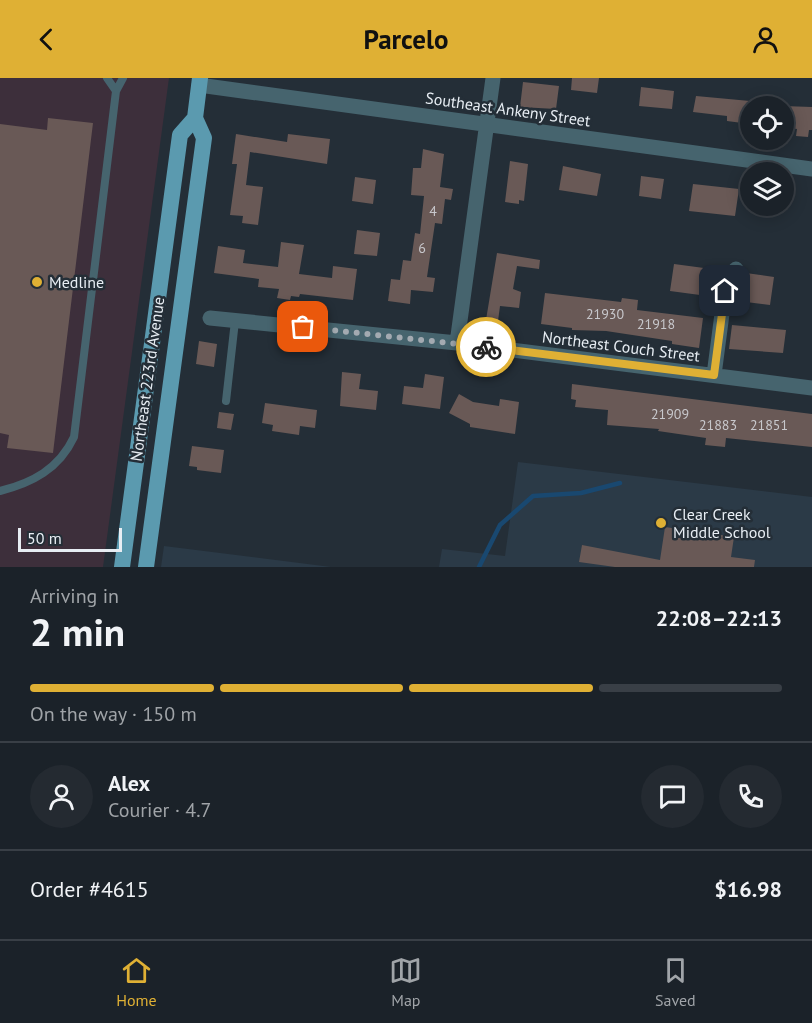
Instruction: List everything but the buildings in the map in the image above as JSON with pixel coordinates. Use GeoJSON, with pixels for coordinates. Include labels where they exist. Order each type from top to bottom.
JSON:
{"type":"FeatureCollection","features":[{"type":"Feature","properties":{"kind":"main road"},"geometry":{"type":"LineString","coordinates":[[195,118],[200,82]]}},
{"type":"Feature","properties":{"kind":"main road","name":"Northeast 223rd Avenue"},"geometry":{"type":"LineString","coordinates":[[122,567],[180,135],[195,118],[204,138],[146,567]]}},
{"type":"Feature","properties":{"kind":"street"},"geometry":{"type":"LineString","coordinates":[[457,344],[493,78]]}},
{"type":"Feature","properties":{"kind":"street","name":"Southeast Ankeny Street"},"geometry":{"type":"LineString","coordinates":[[200,82],[812,169]]}},
{"type":"Feature","properties":{"kind":"street"},"geometry":{"type":"LineString","coordinates":[[714,375],[725,291],[728,278],[736,269]]}},
{"type":"Feature","properties":{"kind":"street","name":"Northeast Couch Street"},"geometry":{"type":"LineString","coordinates":[[210,318],[457,344],[812,388]]}},
{"type":"Feature","properties":{"kind":"lane"},"geometry":{"type":"LineString","coordinates":[[107,78],[116,91]]}},
{"type":"Feature","properties":{"kind":"lane"},"geometry":{"type":"LineString","coordinates":[[0,491],[25,484],[42,475],[68,451],[74,437],[116,91],[123,78]]}},
{"type":"Feature","properties":{"kind":"lane"},"geometry":{"type":"LineString","coordinates":[[225,400],[235,321]]}},
{"type":"Feature","properties":{"kind":"shaded area"},"geometry":{"type":"Polygon","coordinates":[[[0,78],[169,78],[103,567],[0,567],[0,78]]]}},
{"type":"Feature","properties":{"kind":"shaded area","name":"Clear Creek Middle School"},"geometry":{"type":"Polygon","coordinates":[[[518,462],[812,497],[812,567],[439,567],[442,549],[505,556],[518,462]]]}},
{"type":"Feature","properties":{"kind":"shaded area"},"geometry":{"type":"Polygon","coordinates":[[[164,546],[331,567],[161,567],[164,546]]]}},
{"type":"Feature","properties":{"kind":"waterway"},"geometry":{"type":"LineString","coordinates":[[479,567],[500,525],[533,496],[581,493],[620,483]]}},
{"type":"Feature","properties":{"kind":"way so far"},"geometry":{"type":"LineString","coordinates":[[303,327],[486,347]]}},
{"type":"Feature","properties":{"kind":"place","name":"Medline"},"geometry":{"type":"Point","coordinates":[37,282]}},
{"type":"Feature","properties":{"kind":"place","name":"Clear Creek Middle School"},"geometry":{"type":"Point","coordinates":[661,523]}},
{"type":"Feature","properties":{"kind":"route"},"geometry":{"type":"LineString","coordinates":[[486,347],[714,375],[725,291]]}}]}
